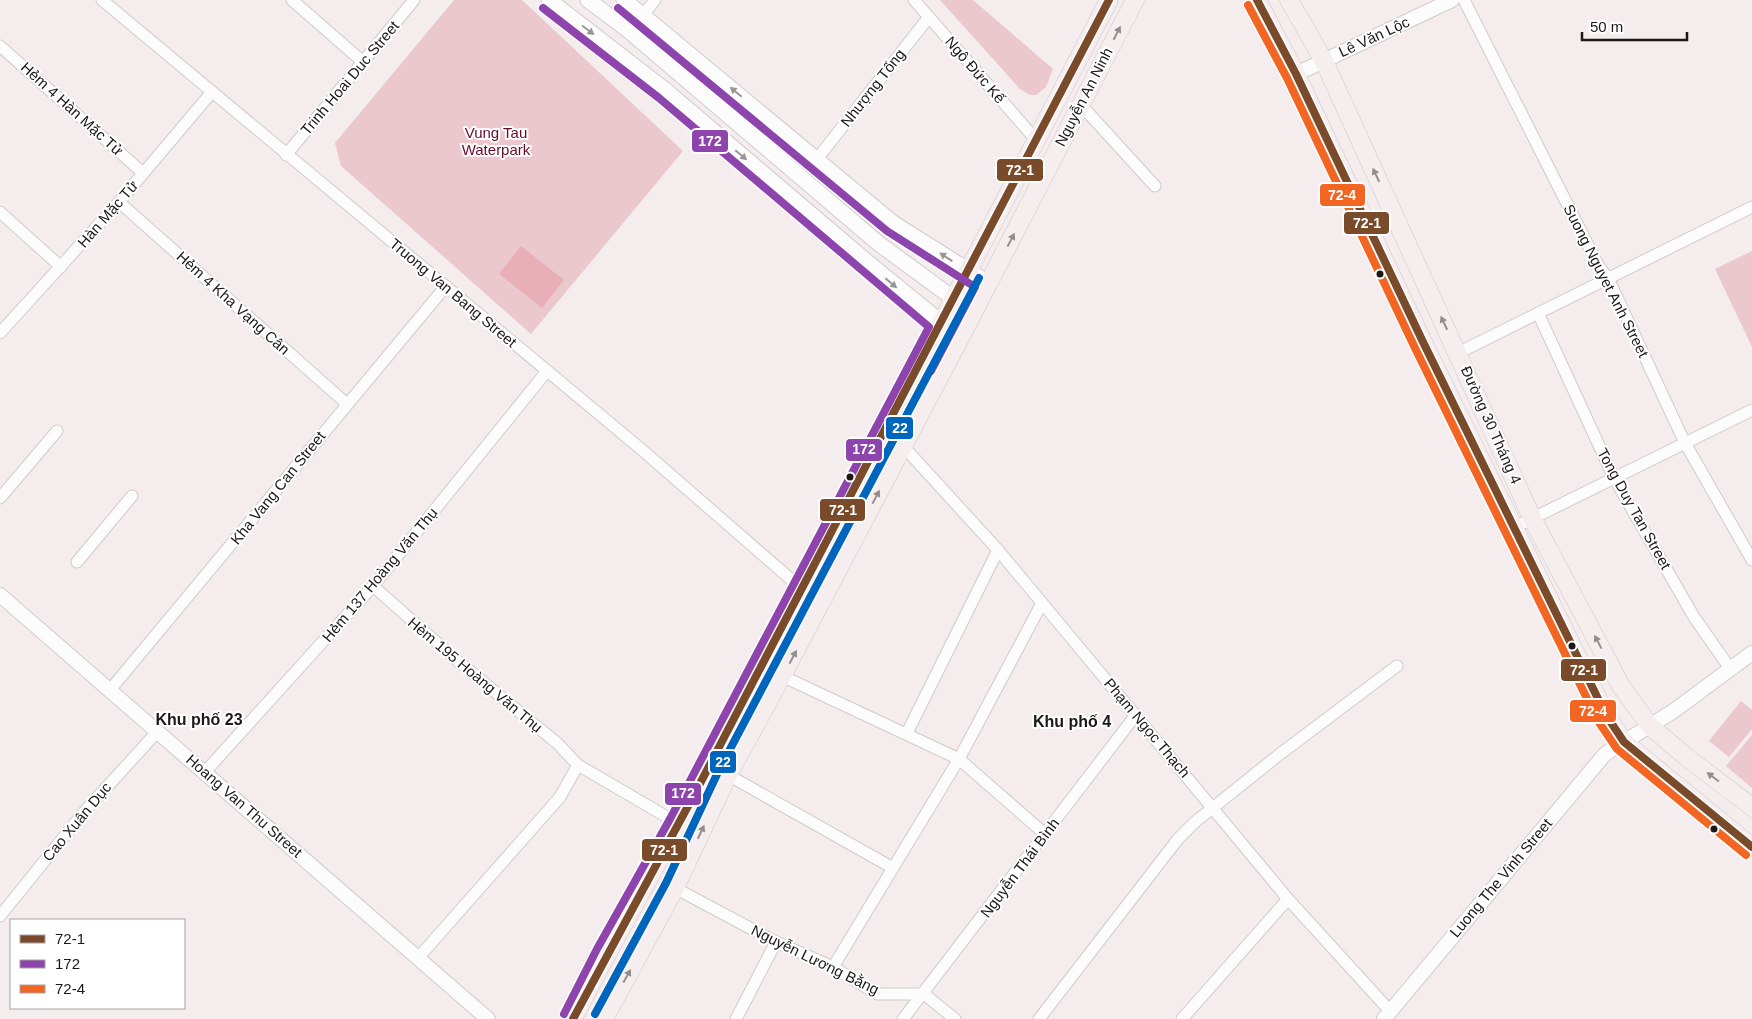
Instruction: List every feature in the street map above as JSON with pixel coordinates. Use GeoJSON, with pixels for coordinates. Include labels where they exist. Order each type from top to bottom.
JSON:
{"type":"FeatureCollection","features":[{"type":"Feature","properties":{"kind":"main road"},"geometry":{"type":"LineString","coordinates":[[550,0],[665,90],[942,325],[960,338]]}},
{"type":"Feature","properties":{"kind":"main road"},"geometry":{"type":"LineString","coordinates":[[588,0],[628,30],[878,243],[973,313]]}},
{"type":"Feature","properties":{"kind":"main road"},"geometry":{"type":"LineString","coordinates":[[624,0],[893,223],[988,283]]}},
{"type":"Feature","properties":{"kind":"main road","name":"Nguyễn An Ninh"},"geometry":{"type":"LineString","coordinates":[[573,1019],[606,954],[679,824],[955,301],[1109,0]]}},
{"type":"Feature","properties":{"kind":"main road","name":"Nguyễn An Ninh"},"geometry":{"type":"LineString","coordinates":[[604,1019],[675,888],[728,775],[960,338],[1135,0]]}},
{"type":"Feature","properties":{"kind":"main road","name":"Đường 30 Tháng 4"},"geometry":{"type":"LineString","coordinates":[[1256,0],[1296,74],[1513,528],[1606,715],[1624,742],[1752,847]]}},
{"type":"Feature","properties":{"kind":"main road","name":"Đường 30 Tháng 4"},"geometry":{"type":"LineString","coordinates":[[1289,0],[1324,61],[1532,518],[1622,686],[1650,726],[1685,756],[1752,807]]}},
{"type":"Feature","properties":{"kind":"main road"},"geometry":{"type":"LineString","coordinates":[[1362,214],[1389,202]]}},
{"type":"Feature","properties":{"kind":"main road"},"geometry":{"type":"LineString","coordinates":[[866,261],[893,223]]}},
{"type":"Feature","properties":{"kind":"street"},"geometry":{"type":"LineString","coordinates":[[292,0],[363,62]]}},
{"type":"Feature","properties":{"kind":"street","name":"Trinh Hoai Duc Street"},"geometry":{"type":"LineString","coordinates":[[286,155],[414,0]]}},
{"type":"Feature","properties":{"kind":"street"},"geometry":{"type":"LineString","coordinates":[[643,15],[655,0]]}},
{"type":"Feature","properties":{"kind":"street","name":"Ngô Đức Kế"},"geometry":{"type":"LineString","coordinates":[[914,0],[1037,141]]}},
{"type":"Feature","properties":{"kind":"street","name":"Lê Văn Lộc"},"geometry":{"type":"LineString","coordinates":[[1296,74],[1452,0]]}},
{"type":"Feature","properties":{"kind":"street","name":"Suong Nguyet Anh Street"},"geometry":{"type":"LineString","coordinates":[[1464,0],[1598,265],[1608,278],[1686,443],[1752,560]]}},
{"type":"Feature","properties":{"kind":"street","name":"Truong Van Bang Street"},"geometry":{"type":"LineString","coordinates":[[107,1],[286,155],[446,286],[802,589]]}},
{"type":"Feature","properties":{"kind":"street","name":"Nhượng Tống"},"geometry":{"type":"LineString","coordinates":[[818,159],[929,17]]}},
{"type":"Feature","properties":{"kind":"street","name":"Hẻm 4 Hàn Mặc Tử"},"geometry":{"type":"LineString","coordinates":[[0,46],[143,173]]}},
{"type":"Feature","properties":{"kind":"street","name":"Hàn Mặc Tử"},"geometry":{"type":"LineString","coordinates":[[0,333],[119,202],[212,92]]}},
{"type":"Feature","properties":{"kind":"street"},"geometry":{"type":"LineString","coordinates":[[1081,105],[1155,186]]}},
{"type":"Feature","properties":{"kind":"street","name":"Hẻm 4 Kha Vạng Cân"},"geometry":{"type":"LineString","coordinates":[[119,202],[347,404]]}},
{"type":"Feature","properties":{"kind":"street"},"geometry":{"type":"LineString","coordinates":[[1458,352],[1752,207]]}},
{"type":"Feature","properties":{"kind":"street"},"geometry":{"type":"LineString","coordinates":[[0,212],[61,267]]}},
{"type":"Feature","properties":{"kind":"street","name":"Kha Vang Can Street"},"geometry":{"type":"LineString","coordinates":[[110,690],[213,568],[277,486],[446,286]]}},
{"type":"Feature","properties":{"kind":"street","name":"Tong Duy Tan Street"},"geometry":{"type":"LineString","coordinates":[[1538,313],[1614,478],[1694,617],[1731,670]]}},
{"type":"Feature","properties":{"kind":"street","name":"Hẻm 137 Hoàng Văn Thụ"},"geometry":{"type":"LineString","coordinates":[[205,772],[372,586],[547,371]]}},
{"type":"Feature","properties":{"kind":"street"},"geometry":{"type":"LineString","coordinates":[[1513,528],[1752,410]]}},
{"type":"Feature","properties":{"kind":"street"},"geometry":{"type":"LineString","coordinates":[[0,498],[57,431]]}},
{"type":"Feature","properties":{"kind":"street","name":"Phạm Ngọc Thạch"},"geometry":{"type":"LineString","coordinates":[[903,446],[998,550],[1213,806],[1288,899],[1387,1015]]}},
{"type":"Feature","properties":{"kind":"street"},"geometry":{"type":"LineString","coordinates":[[77,562],[132,496]]}},
{"type":"Feature","properties":{"kind":"street"},"geometry":{"type":"LineString","coordinates":[[907,734],[998,550]]}},
{"type":"Feature","properties":{"kind":"street","name":"Hẻm 195 Hoàng Văn Thụ"},"geometry":{"type":"LineString","coordinates":[[372,586],[460,663],[557,743],[578,765],[679,824]]}},
{"type":"Feature","properties":{"kind":"street","name":"Hoang Van Thu Street"},"geometry":{"type":"LineString","coordinates":[[0,595],[419,957],[488,1019]]}},
{"type":"Feature","properties":{"kind":"street"},"geometry":{"type":"LineString","coordinates":[[833,967],[958,760],[1042,603]]}},
{"type":"Feature","properties":{"kind":"street","name":"Luong The Vinh Street"},"geometry":{"type":"LineString","coordinates":[[1387,1015],[1605,754],[1650,726],[1731,670],[1752,653]]}},
{"type":"Feature","properties":{"kind":"street"},"geometry":{"type":"LineString","coordinates":[[1039,1019],[1178,839],[1213,806],[1396,666]]}},
{"type":"Feature","properties":{"kind":"street"},"geometry":{"type":"LineString","coordinates":[[782,676],[958,760],[1045,834]]}},
{"type":"Feature","properties":{"kind":"street","name":"Nguyễn Thái Bình"},"geometry":{"type":"LineString","coordinates":[[903,1019],[1136,716]]}},
{"type":"Feature","properties":{"kind":"street","name":"Cao Xuân Dục"},"geometry":{"type":"LineString","coordinates":[[0,916],[84,812],[158,732]]}},
{"type":"Feature","properties":{"kind":"street"},"geometry":{"type":"LineString","coordinates":[[419,957],[560,798],[578,765]]}},
{"type":"Feature","properties":{"kind":"street"},"geometry":{"type":"LineString","coordinates":[[728,775],[893,868]]}},
{"type":"Feature","properties":{"kind":"street","name":"Nguyễn Lương Bằng"},"geometry":{"type":"LineString","coordinates":[[675,888],[776,942],[833,967],[877,994],[924,994]]}},
{"type":"Feature","properties":{"kind":"street"},"geometry":{"type":"LineString","coordinates":[[1182,1019],[1288,899]]}},
{"type":"Feature","properties":{"kind":"street"},"geometry":{"type":"LineString","coordinates":[[736,1019],[776,942]]}},
{"type":"Feature","properties":{"kind":"street"},"geometry":{"type":"LineString","coordinates":[[924,994],[955,1019]]}},
{"type":"Feature","properties":{"kind":"green space","name":"Vung Tau Waterpark"},"geometry":{"type":"Polygon","coordinates":[[[454,0],[522,0],[683,151],[531,334],[341,166],[335,143],[454,0]]]}},
{"type":"Feature","properties":{"kind":"green space"},"geometry":{"type":"Polygon","coordinates":[[[940,0],[973,0],[1053,69],[1046,87],[1036,95],[1030,95],[1020,89],[940,0]]]}},
{"type":"Feature","properties":{"kind":"green space"},"geometry":{"type":"Polygon","coordinates":[[[1752,251],[1752,347],[1715,269],[1752,251]]]}},
{"type":"Feature","properties":{"kind":"green space"},"geometry":{"type":"Polygon","coordinates":[[[1741,701],[1752,710],[1752,729],[1729,757],[1709,741],[1741,701]]]}},
{"type":"Feature","properties":{"kind":"green space"},"geometry":{"type":"Polygon","coordinates":[[[1752,735],[1752,788],[1726,766],[1752,735]]]}},
{"type":"Feature","properties":{"kind":"shaded area"},"geometry":{"type":"Polygon","coordinates":[[[521,246],[564,280],[542,308],[499,274],[521,246]]]}},
{"type":"Feature","properties":{"kind":"transit line","name":"72-1"},"geometry":{"type":"LineString","coordinates":[[573,1019],[694,795],[1109,0]]}},
{"type":"Feature","properties":{"kind":"transit line","name":"72-1"},"geometry":{"type":"LineString","coordinates":[[1257,0],[1296,74],[1423,342],[1606,715],[1624,742],[1752,847]]}},
{"type":"Feature","properties":{"kind":"transit line","name":"72-4"},"geometry":{"type":"LineString","coordinates":[[1248,5],[1287,78],[1414,346],[1598,721],[1617,749],[1746,855]]}},
{"type":"Feature","properties":{"kind":"transit line","name":"172"},"geometry":{"type":"LineString","coordinates":[[543,8],[659,98],[929,327],[670,819],[597,949],[564,1014]]}},
{"type":"Feature","properties":{"kind":"transit line","name":"172"},"geometry":{"type":"LineString","coordinates":[[618,8],[887,231],[975,287],[931,371]]}},
{"type":"Feature","properties":{"kind":"transit line","name":"22"},"geometry":{"type":"LineString","coordinates":[[595,1014],[666,883],[719,770],[979,278]]}},
{"type":"Feature","properties":{"kind":"district","name":"Khu phố 23"},"geometry":{"type":"Point","coordinates":[199,719]}},
{"type":"Feature","properties":{"kind":"district","name":"Khu phố 4"},"geometry":{"type":"Point","coordinates":[1072,721]}}]}
